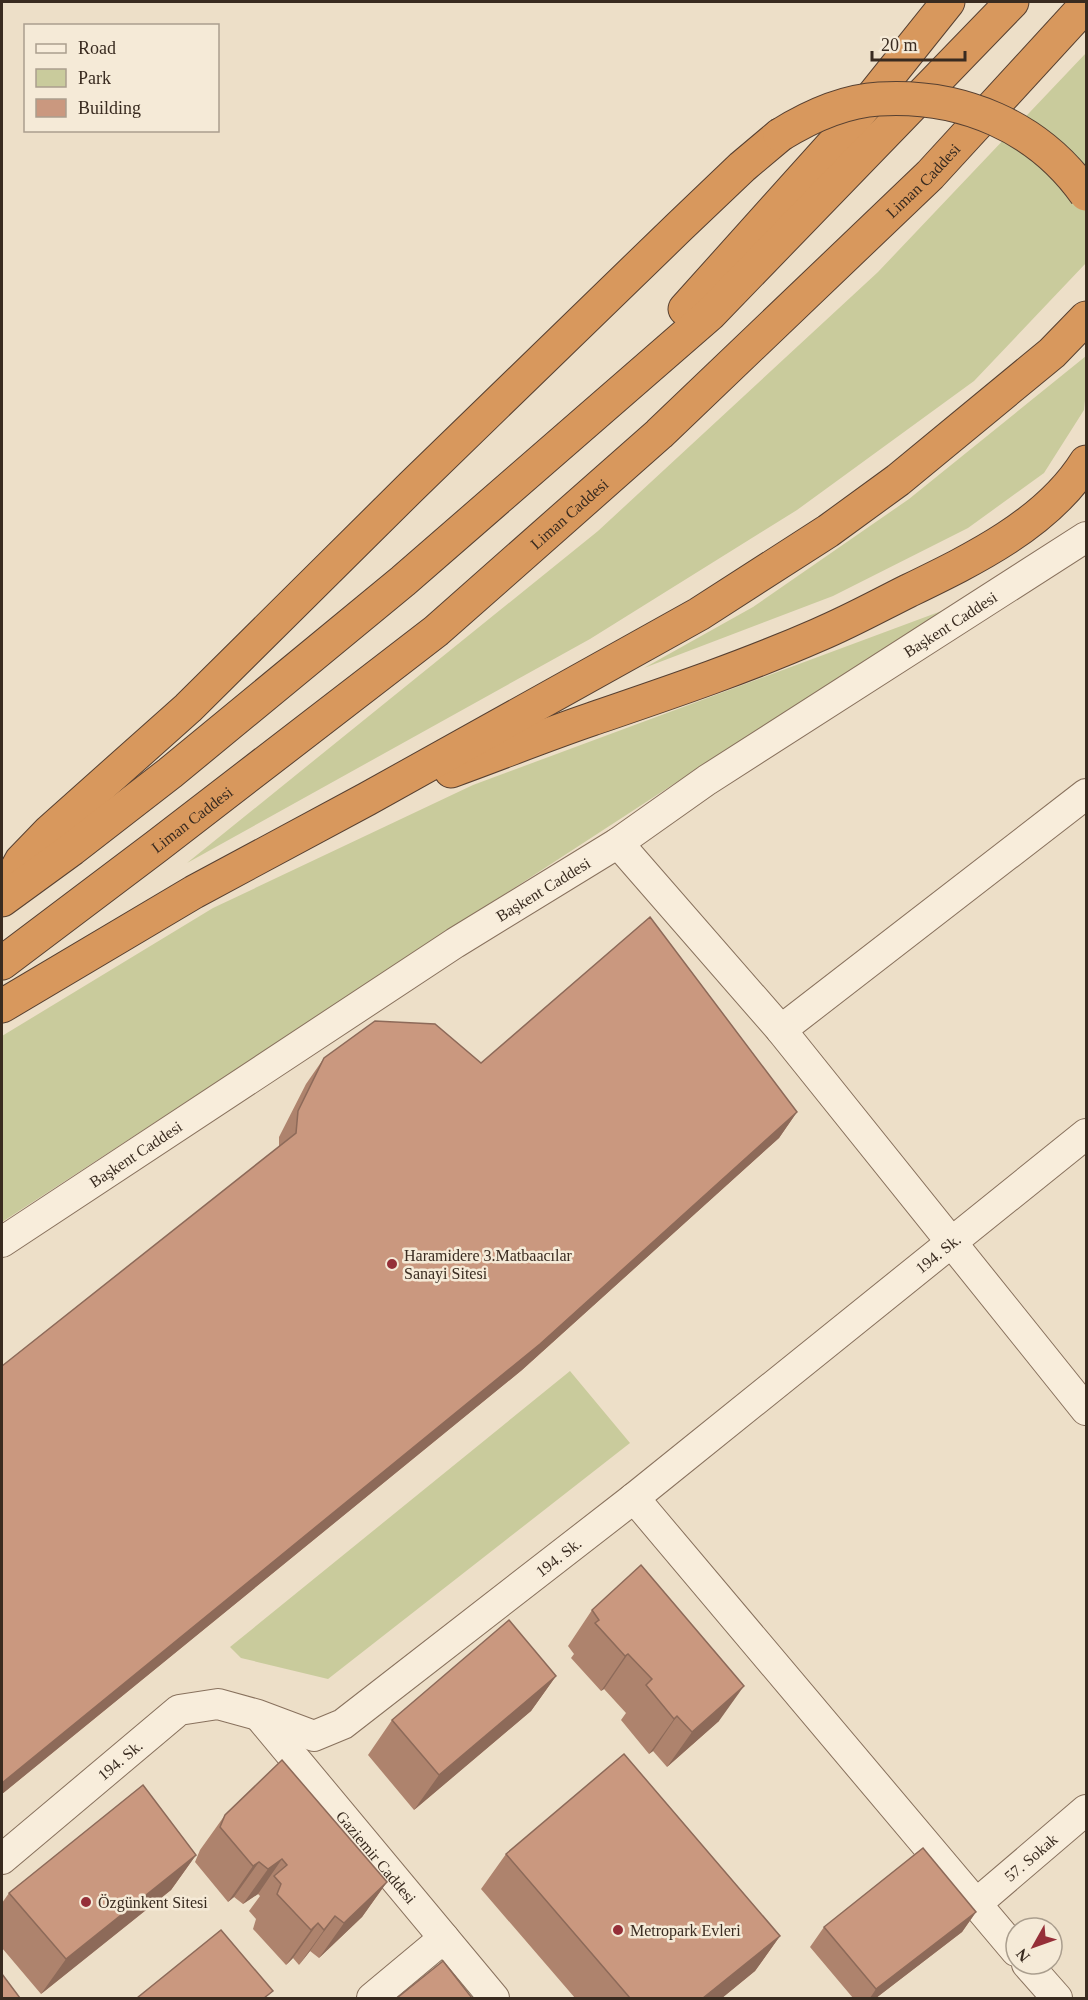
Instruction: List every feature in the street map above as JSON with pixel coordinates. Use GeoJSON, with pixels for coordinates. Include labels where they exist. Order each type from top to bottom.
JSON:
{"type":"FeatureCollection","features":[{"type":"Feature","properties":{"kind":"highway"},"geometry":{"type":"LineString","coordinates":[[608,403],[677,318],[844,132],[948,2]]}},
{"type":"Feature","properties":{"kind":"highway"},"geometry":{"type":"LineString","coordinates":[[2,898],[72,849],[171,773],[403,581],[710,314],[1012,2]]}},
{"type":"Feature","properties":{"kind":"highway","name":"Liman Caddesi"},"geometry":{"type":"LineString","coordinates":[[2,963],[436,631],[659,434],[930,175],[1086,5]]}},
{"type":"Feature","properties":{"kind":"highway"},"geometry":{"type":"LineString","coordinates":[[2,898],[21,861],[50,831],[188,708],[661,244],[742,167],[780,135],[821,113],[848,105],[878,99],[927,100],[965,108],[996,119],[1026,134],[1052,155],[1086,194]]}},
{"type":"Feature","properties":{"kind":"highway"},"geometry":{"type":"LineString","coordinates":[[2,1006],[194,892],[367,799],[699,614],[828,531],[898,480],[1052,353],[1086,318]]}},
{"type":"Feature","properties":{"kind":"highway"},"geometry":{"type":"LineString","coordinates":[[367,799],[430,779],[648,700],[819,635],[931,580],[982,553],[1020,529],[1052,503],[1080,473],[1086,462]]}},
{"type":"Feature","properties":{"kind":"street","name":"Başkent Caddesi"},"geometry":{"type":"LineString","coordinates":[[2,1242],[455,943],[618,843],[706,780],[1086,537]]}},
{"type":"Feature","properties":{"kind":"street"},"geometry":{"type":"LineString","coordinates":[[781,1030],[1086,794]]}},
{"type":"Feature","properties":{"kind":"street"},"geometry":{"type":"LineString","coordinates":[[618,843],[781,1030],[1086,1410]]}},
{"type":"Feature","properties":{"kind":"street","name":"194. Sk."},"geometry":{"type":"LineString","coordinates":[[2,1859],[179,1710],[218,1704],[258,1715],[314,1736],[344,1724],[634,1497],[1086,1134]]}},
{"type":"Feature","properties":{"kind":"street"},"geometry":{"type":"LineString","coordinates":[[634,1497],[1004,1937]]}},
{"type":"Feature","properties":{"kind":"street","name":"Gaziemir Caddesi"},"geometry":{"type":"LineString","coordinates":[[258,1715],[494,1998]]}},
{"type":"Feature","properties":{"kind":"street","name":"57. Sokak"},"geometry":{"type":"LineString","coordinates":[[976,1904],[1086,1810]]}},
{"type":"Feature","properties":{"kind":"street"},"geometry":{"type":"LineString","coordinates":[[372,1998],[444,1938]]}},
{"type":"Feature","properties":{"kind":"street"},"geometry":{"type":"LineString","coordinates":[[1038,1976],[1057,1998]]}},
{"type":"Feature","properties":{"kind":"green space"},"geometry":{"type":"Polygon","coordinates":[[[1086,53],[1086,263],[974,381],[797,510],[590,639],[187,863],[598,531],[878,272],[1086,53]]]}},
{"type":"Feature","properties":{"kind":"green space"},"geometry":{"type":"Polygon","coordinates":[[[1086,356],[1084,410],[1044,473],[968,528],[833,596],[644,668],[753,607],[909,499],[1086,356]]]}},
{"type":"Feature","properties":{"kind":"green space"},"geometry":{"type":"Polygon","coordinates":[[[955,606],[683,778],[2,1222],[2,1036],[213,908],[473,785],[955,606]]]}},
{"type":"Feature","properties":{"kind":"green space"},"geometry":{"type":"Polygon","coordinates":[[[570,1371],[630,1443],[328,1679],[241,1658],[230,1647],[570,1371]]]}},
{"type":"Feature","properties":{"kind":"building","name":"Haramidere 3.Matbaacılar Sanayi Sitesi"},"geometry":{"type":"Polygon","coordinates":[[[650,917],[797,1112],[540,1344],[2,1783],[2,1366],[296,1133],[298,1111],[324,1058],[375,1021],[435,1024],[481,1063],[650,917]]]}},
{"type":"Feature","properties":{"kind":"building"},"geometry":{"type":"Polygon","coordinates":[[[641,1565],[744,1686],[692,1732],[677,1716],[674,1719],[646,1685],[652,1679],[628,1654],[625,1656],[595,1623],[599,1620],[592,1610],[641,1565]]]}},
{"type":"Feature","properties":{"kind":"building"},"geometry":{"type":"Polygon","coordinates":[[[509,1620],[556,1676],[439,1775],[392,1720],[509,1620]]]}},
{"type":"Feature","properties":{"kind":"building","name":"Metropark Evleri"},"geometry":{"type":"Polygon","coordinates":[[[624,1754],[780,1936],[703,1998],[630,1998],[506,1854],[624,1754]]]}},
{"type":"Feature","properties":{"kind":"building"},"geometry":{"type":"Polygon","coordinates":[[[282,1760],[387,1882],[344,1923],[335,1916],[324,1930],[318,1923],[311,1930],[277,1894],[281,1884],[274,1876],[287,1865],[282,1859],[268,1869],[259,1862],[253,1866],[220,1827],[225,1815],[282,1760]]]}},
{"type":"Feature","properties":{"kind":"building","name":"Özgünkent Sitesi"},"geometry":{"type":"Polygon","coordinates":[[[143,1785],[196,1855],[66,1959],[9,1893],[143,1785]]]}},
{"type":"Feature","properties":{"kind":"building"},"geometry":{"type":"Polygon","coordinates":[[[923,1848],[976,1912],[876,1989],[824,1927],[923,1848]]]}},
{"type":"Feature","properties":{"kind":"building"},"geometry":{"type":"Polygon","coordinates":[[[221,1930],[273,1991],[264,1998],[137,1998],[221,1930]]]}},
{"type":"Feature","properties":{"kind":"building"},"geometry":{"type":"Polygon","coordinates":[[[443,1961],[472,1998],[397,1998],[443,1961]]]}},
{"type":"Feature","properties":{"kind":"building"},"geometry":{"type":"Polygon","coordinates":[[[2,1974],[20,1998],[2,1998],[2,1974]]]}},
{"type":"Feature","properties":{"kind":"place","name":"Haramidere 3.Matbaacılar Sanayi Sitesi"},"geometry":{"type":"Point","coordinates":[392,1264]}},
{"type":"Feature","properties":{"kind":"place","name":"Özgünkent Sitesi"},"geometry":{"type":"Point","coordinates":[86,1902]}},
{"type":"Feature","properties":{"kind":"place","name":"Metropark Evleri"},"geometry":{"type":"Point","coordinates":[618,1930]}}]}
